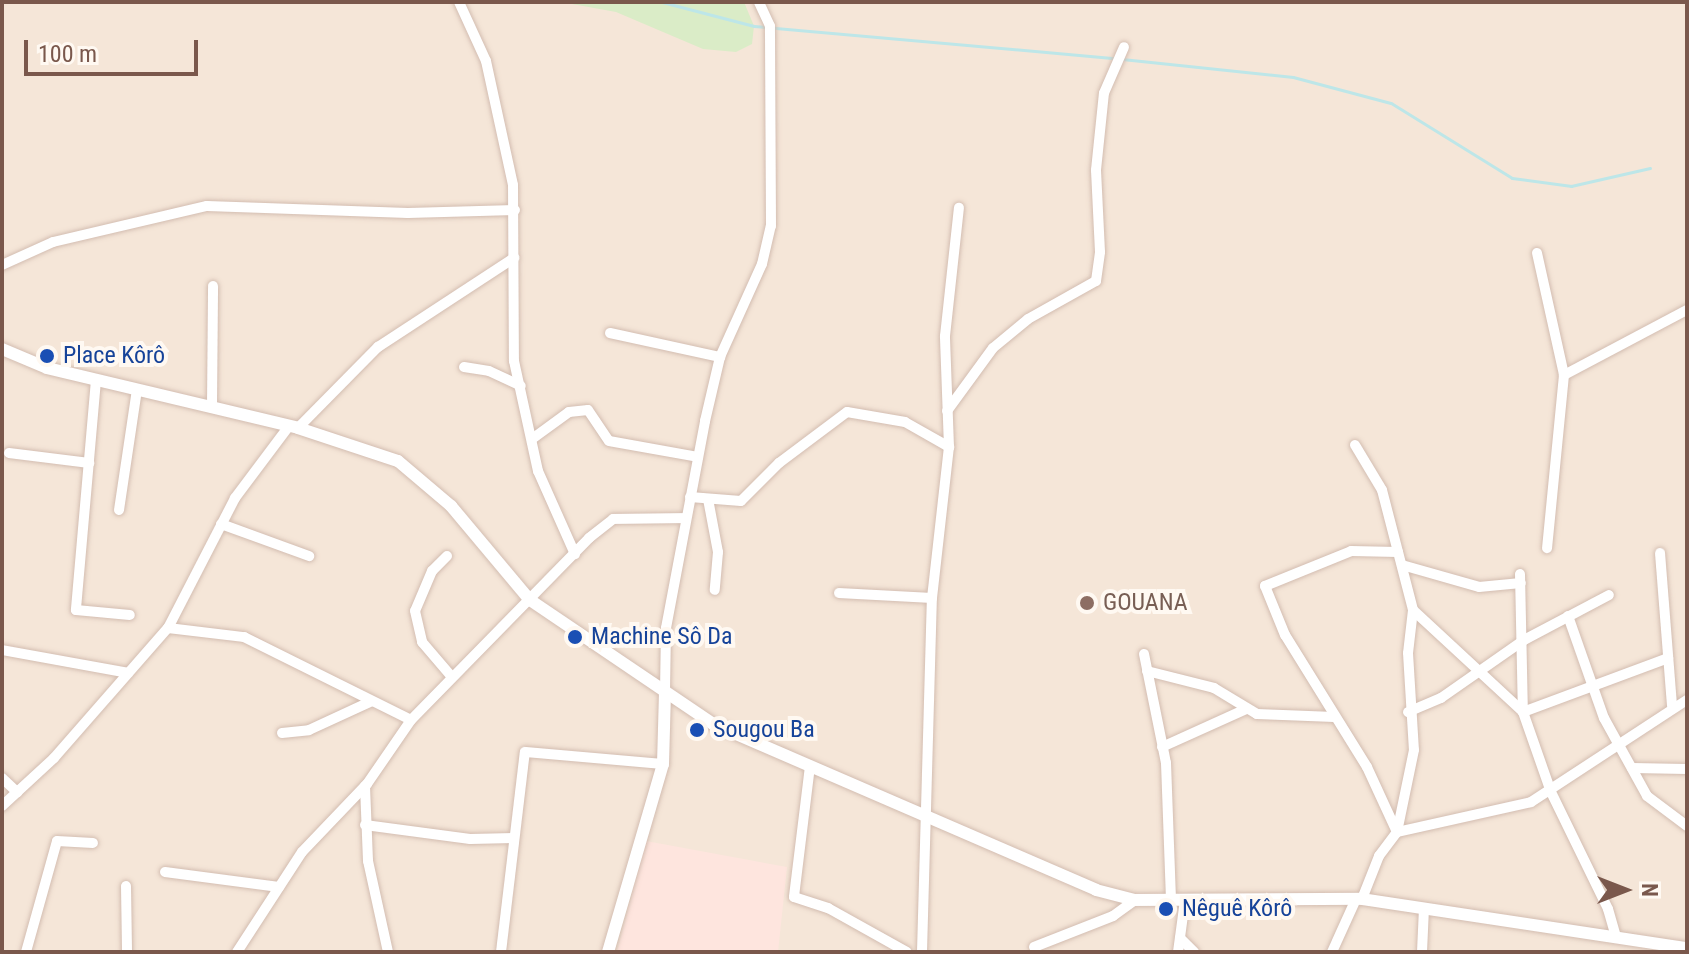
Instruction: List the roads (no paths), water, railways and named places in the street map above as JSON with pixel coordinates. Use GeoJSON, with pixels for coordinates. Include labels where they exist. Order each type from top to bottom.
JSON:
{"type":"FeatureCollection","features":[{"type":"Feature","properties":{"kind":"street"},"geometry":{"type":"LineString","coordinates":[[459,2],[486,61],[515,210],[514,361],[538,471],[575,554]]}},
{"type":"Feature","properties":{"kind":"street"},"geometry":{"type":"LineString","coordinates":[[608,952],[663,764],[666,628],[720,357],[762,264],[771,226],[770,26],[761,3]]}},
{"type":"Feature","properties":{"kind":"street"},"geometry":{"type":"LineString","coordinates":[[946,412],[993,348],[1028,319],[1079,295],[1096,281],[1100,252],[1096,170],[1104,93],[1124,47]]}},
{"type":"Feature","properties":{"kind":"street"},"geometry":{"type":"LineString","coordinates":[[2,265],[53,242],[207,206],[408,213],[515,210]]}},
{"type":"Feature","properties":{"kind":"street"},"geometry":{"type":"LineString","coordinates":[[922,952],[929,817],[932,598],[949,447],[945,336],[959,208]]}},
{"type":"Feature","properties":{"kind":"street"},"geometry":{"type":"LineString","coordinates":[[1537,253],[1564,375],[1547,548]]}},
{"type":"Feature","properties":{"kind":"street"},"geometry":{"type":"LineString","coordinates":[[2,806],[54,758],[168,628],[251,473],[378,347],[514,258]]}},
{"type":"Feature","properties":{"kind":"street"},"geometry":{"type":"LineString","coordinates":[[212,407],[213,286]]}},
{"type":"Feature","properties":{"kind":"street"},"geometry":{"type":"LineString","coordinates":[[1564,375],[1687,310]]}},
{"type":"Feature","properties":{"kind":"street"},"geometry":{"type":"LineString","coordinates":[[610,333],[720,357]]}},
{"type":"Feature","properties":{"kind":"street"},"geometry":{"type":"LineString","coordinates":[[2,349],[96,380],[294,427],[410,468],[451,506],[530,600],[713,724],[1096,890],[1135,900],[1359,899],[1615,934],[1687,948]]}},
{"type":"Feature","properties":{"kind":"street"},"geometry":{"type":"LineString","coordinates":[[464,367],[521,386]]}},
{"type":"Feature","properties":{"kind":"street"},"geometry":{"type":"LineString","coordinates":[[96,380],[76,610],[130,615]]}},
{"type":"Feature","properties":{"kind":"street"},"geometry":{"type":"LineString","coordinates":[[119,510],[137,390]]}},
{"type":"Feature","properties":{"kind":"street"},"geometry":{"type":"LineString","coordinates":[[532,439],[569,412],[588,410],[595,413],[609,441],[698,457]]}},
{"type":"Feature","properties":{"kind":"street"},"geometry":{"type":"LineString","coordinates":[[690,497],[741,501],[751,496],[779,463],[847,412],[905,422],[949,447]]}},
{"type":"Feature","properties":{"kind":"street"},"geometry":{"type":"LineString","coordinates":[[1332,952],[1379,856],[1397,832],[1414,750],[1408,712],[1413,610],[1382,490],[1355,445]]}},
{"type":"Feature","properties":{"kind":"street"},"geometry":{"type":"LineString","coordinates":[[9,453],[89,463]]}},
{"type":"Feature","properties":{"kind":"street"},"geometry":{"type":"LineString","coordinates":[[708,499],[718,552],[715,590]]}},
{"type":"Feature","properties":{"kind":"street"},"geometry":{"type":"LineString","coordinates":[[237,952],[322,826],[365,786],[411,720],[575,554],[613,519],[686,518]]}},
{"type":"Feature","properties":{"kind":"street"},"geometry":{"type":"LineString","coordinates":[[221,524],[309,556]]}},
{"type":"Feature","properties":{"kind":"street"},"geometry":{"type":"LineString","coordinates":[[1397,832],[1367,767],[1285,635],[1265,586],[1351,551],[1398,552]]}},
{"type":"Feature","properties":{"kind":"street"},"geometry":{"type":"LineString","coordinates":[[1660,553],[1672,706]]}},
{"type":"Feature","properties":{"kind":"street"},"geometry":{"type":"LineString","coordinates":[[447,556],[432,571],[415,611],[422,642],[452,677]]}},
{"type":"Feature","properties":{"kind":"street"},"geometry":{"type":"LineString","coordinates":[[1402,565],[1479,587],[1520,579],[1524,640],[1523,712],[1551,792],[1615,934]]}},
{"type":"Feature","properties":{"kind":"street"},"geometry":{"type":"LineString","coordinates":[[839,593],[932,598]]}},
{"type":"Feature","properties":{"kind":"street"},"geometry":{"type":"LineString","coordinates":[[1408,712],[1479,676],[1524,640],[1609,595]]}},
{"type":"Feature","properties":{"kind":"street"},"geometry":{"type":"LineString","coordinates":[[1413,610],[1479,676],[1523,712]]}},
{"type":"Feature","properties":{"kind":"street"},"geometry":{"type":"LineString","coordinates":[[1568,616],[1618,744],[1647,796],[1687,826]]}},
{"type":"Feature","properties":{"kind":"street"},"geometry":{"type":"LineString","coordinates":[[168,628],[244,637],[411,720]]}},
{"type":"Feature","properties":{"kind":"street"},"geometry":{"type":"LineString","coordinates":[[2,650],[128,673]]}},
{"type":"Feature","properties":{"kind":"street"},"geometry":{"type":"LineString","coordinates":[[1144,654],[1162,747],[1171,901]]}},
{"type":"Feature","properties":{"kind":"street"},"geometry":{"type":"LineString","coordinates":[[1523,712],[1668,658]]}},
{"type":"Feature","properties":{"kind":"street"},"geometry":{"type":"LineString","coordinates":[[1147,671],[1214,688],[1246,709],[1280,718],[1334,717]]}},
{"type":"Feature","properties":{"kind":"street"},"geometry":{"type":"LineString","coordinates":[[1397,832],[1504,811],[1551,792],[1672,706],[1687,700]]}},
{"type":"Feature","properties":{"kind":"street"},"geometry":{"type":"LineString","coordinates":[[282,733],[309,730],[372,701]]}},
{"type":"Feature","properties":{"kind":"street"},"geometry":{"type":"LineString","coordinates":[[1162,747],[1246,709]]}},
{"type":"Feature","properties":{"kind":"street"},"geometry":{"type":"LineString","coordinates":[[501,952],[525,752],[663,764]]}},
{"type":"Feature","properties":{"kind":"street"},"geometry":{"type":"LineString","coordinates":[[810,766],[794,897],[828,908],[907,952]]}},
{"type":"Feature","properties":{"kind":"street"},"geometry":{"type":"LineString","coordinates":[[1632,768],[1687,769]]}},
{"type":"Feature","properties":{"kind":"street"},"geometry":{"type":"LineString","coordinates":[[2,778],[17,792]]}},
{"type":"Feature","properties":{"kind":"street"},"geometry":{"type":"LineString","coordinates":[[365,786],[365,825],[388,952]]}},
{"type":"Feature","properties":{"kind":"street"},"geometry":{"type":"LineString","coordinates":[[365,825],[470,839],[514,838]]}},
{"type":"Feature","properties":{"kind":"street"},"geometry":{"type":"LineString","coordinates":[[26,952],[57,841],[93,843]]}},
{"type":"Feature","properties":{"kind":"street"},"geometry":{"type":"LineString","coordinates":[[165,872],[279,887]]}},
{"type":"Feature","properties":{"kind":"street"},"geometry":{"type":"LineString","coordinates":[[126,886],[127,952]]}},
{"type":"Feature","properties":{"kind":"street"},"geometry":{"type":"LineString","coordinates":[[1034,947],[1113,916],[1135,900]]}},
{"type":"Feature","properties":{"kind":"street"},"geometry":{"type":"LineString","coordinates":[[1178,952],[1185,900]]}},
{"type":"Feature","properties":{"kind":"street"},"geometry":{"type":"LineString","coordinates":[[1422,952],[1424,908]]}},
{"type":"Feature","properties":{"kind":"street"},"geometry":{"type":"LineString","coordinates":[[1180,938],[1194,952]]}},
{"type":"Feature","properties":{"kind":"waterway"},"geometry":{"type":"LineString","coordinates":[[662,2],[754,26],[1115,58]]}},
{"type":"Feature","properties":{"kind":"waterway"},"geometry":{"type":"LineString","coordinates":[[1122,59],[1293,77],[1391,103],[1512,178],[1571,186],[1650,168]]}},
{"type":"Feature","properties":{"kind":"place","name":"Place Kôrô"},"geometry":{"type":"Point","coordinates":[47,356]}},
{"type":"Feature","properties":{"kind":"place","name":"GOUANA"},"geometry":{"type":"Point","coordinates":[1087,603]}},
{"type":"Feature","properties":{"kind":"place","name":"Machine Sô Da"},"geometry":{"type":"Point","coordinates":[575,637]}},
{"type":"Feature","properties":{"kind":"place","name":"Sougou Ba"},"geometry":{"type":"Point","coordinates":[697,730]}},
{"type":"Feature","properties":{"kind":"place","name":"Nêguê Kôrô"},"geometry":{"type":"Point","coordinates":[1166,909]}}]}
